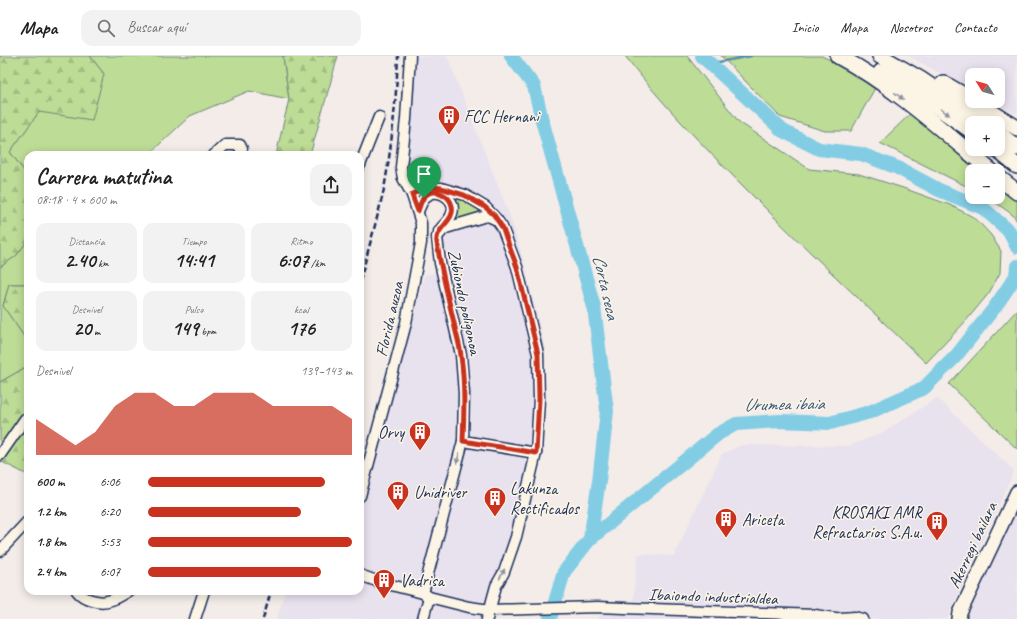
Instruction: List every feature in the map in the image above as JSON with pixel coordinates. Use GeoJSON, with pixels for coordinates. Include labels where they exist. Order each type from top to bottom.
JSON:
{"type":"FeatureCollection","features":[{"type":"Feature","properties":{"kind":"highway"},"geometry":{"type":"LineString","coordinates":[[838,56],[875,78],[906,101],[982,164]]}},
{"type":"Feature","properties":{"kind":"highway"},"geometry":{"type":"LineString","coordinates":[[852,56],[912,90],[965,126]]}},
{"type":"Feature","properties":{"kind":"highway"},"geometry":{"type":"LineString","coordinates":[[880,56],[920,79],[975,116]]}},
{"type":"Feature","properties":{"kind":"highway"},"geometry":{"type":"LineString","coordinates":[[893,56],[965,96]]}},
{"type":"Feature","properties":{"kind":"highway"},"geometry":{"type":"LineString","coordinates":[[986,108],[1017,128]]}},
{"type":"Feature","properties":{"kind":"highway"},"geometry":{"type":"LineString","coordinates":[[1005,139],[1017,148]]}},
{"type":"Feature","properties":{"kind":"highway"},"geometry":{"type":"LineString","coordinates":[[1005,156],[1017,166]]}},
{"type":"Feature","properties":{"kind":"highway"},"geometry":{"type":"LineString","coordinates":[[1005,183],[1017,192]]}},
{"type":"Feature","properties":{"kind":"main road","name":"Akerregi bailara"},"geometry":{"type":"LineString","coordinates":[[958,617],[1017,492]]}},
{"type":"Feature","properties":{"kind":"street"},"geometry":{"type":"LineString","coordinates":[[364,576],[469,607],[489,615],[496,586],[504,572],[516,537],[536,453],[539,399],[538,354],[517,267],[502,227],[498,220],[485,207],[464,195],[441,188],[420,186],[410,183],[403,178],[401,160],[406,119],[410,56]]}},
{"type":"Feature","properties":{"kind":"street"},"geometry":{"type":"LineString","coordinates":[[364,156],[379,117]]}},
{"type":"Feature","properties":{"kind":"street"},"geometry":{"type":"LineString","coordinates":[[218,151],[225,145],[240,145],[241,151]]}},
{"type":"Feature","properties":{"kind":"street","name":"Florida auzoa"},"geometry":{"type":"LineString","coordinates":[[364,481],[406,323],[421,243],[422,228],[418,211],[403,178]]}},
{"type":"Feature","properties":{"kind":"street"},"geometry":{"type":"LineString","coordinates":[[412,195],[426,186]]}},
{"type":"Feature","properties":{"kind":"street"},"geometry":{"type":"LineString","coordinates":[[418,211],[424,198],[428,194],[436,192],[446,196],[451,202],[453,212],[440,229],[437,237]]}},
{"type":"Feature","properties":{"kind":"street"},"geometry":{"type":"LineString","coordinates":[[412,195],[424,198]]}},
{"type":"Feature","properties":{"kind":"street","name":"Zubiondo poligonoa"},"geometry":{"type":"LineString","coordinates":[[426,595],[463,441],[464,393],[461,355],[440,263],[437,237],[446,228],[484,217],[488,216],[498,220]]}},
{"type":"Feature","properties":{"kind":"street"},"geometry":{"type":"LineString","coordinates":[[0,455],[24,420]]}},
{"type":"Feature","properties":{"kind":"street"},"geometry":{"type":"LineString","coordinates":[[463,441],[536,453]]}},
{"type":"Feature","properties":{"kind":"street"},"geometry":{"type":"LineString","coordinates":[[0,550],[24,525]]}},
{"type":"Feature","properties":{"kind":"street"},"geometry":{"type":"LineString","coordinates":[[81,595],[87,599],[110,601],[121,595]]}},
{"type":"Feature","properties":{"kind":"street"},"geometry":{"type":"LineString","coordinates":[[195,619],[200,595]]}},
{"type":"Feature","properties":{"kind":"street"},"geometry":{"type":"LineString","coordinates":[[423,619],[426,595]]}},
{"type":"Feature","properties":{"kind":"street","name":"Ibaiondo industrialdea"},"geometry":{"type":"LineString","coordinates":[[489,615],[510,610],[583,607],[815,615],[841,619],[855,617],[863,619]]}},
{"type":"Feature","properties":{"kind":"shaded area"},"geometry":{"type":"Polygon","coordinates":[[[416,56],[447,56],[513,225],[545,348],[541,436],[490,610],[364,573],[364,488],[425,275],[438,272],[431,248],[443,235],[483,222],[492,204],[478,194],[455,185],[412,174],[408,159],[416,56]]]}},
{"type":"Feature","properties":{"kind":"shaded area"},"geometry":{"type":"Polygon","coordinates":[[[909,56],[1017,56],[1017,111],[1015,114],[1003,108],[1005,108],[1005,68],[965,68],[965,87],[909,56]]]}},
{"type":"Feature","properties":{"kind":"shaded area"},"geometry":{"type":"Polygon","coordinates":[[[937,398],[1014,471],[947,619],[598,619],[601,613],[632,613],[638,554],[674,556],[722,454],[742,445],[849,446],[882,433],[937,398]]]}},
{"type":"Feature","properties":{"kind":"shaded area"},"geometry":{"type":"Polygon","coordinates":[[[1017,508],[1017,619],[967,619],[1017,508]]]}},
{"type":"Feature","properties":{"kind":"shaded area"},"geometry":{"type":"Polygon","coordinates":[[[364,579],[502,618],[501,619],[277,619],[284,595],[364,595],[364,579]]]}},
{"type":"Feature","properties":{"kind":"green space"},"geometry":{"type":"Polygon","coordinates":[[[0,56],[90,56],[104,74],[92,120],[39,112],[10,152],[24,171],[24,245],[16,256],[0,267],[0,56]]]}},
{"type":"Feature","properties":{"kind":"green space"},"geometry":{"type":"Polygon","coordinates":[[[90,56],[283,56],[289,99],[249,91],[190,116],[152,151],[24,151],[24,171],[10,152],[39,112],[104,74],[90,56]]]}},
{"type":"Feature","properties":{"kind":"green space"},"geometry":{"type":"Polygon","coordinates":[[[283,56],[338,56],[311,151],[277,151],[289,99],[283,56]]]}},
{"type":"Feature","properties":{"kind":"green space"},"geometry":{"type":"Polygon","coordinates":[[[625,56],[687,56],[739,122],[809,169],[859,174],[950,205],[975,218],[991,235],[1001,251],[1000,273],[989,293],[965,322],[926,363],[790,232],[714,156],[683,124],[625,56]]]}},
{"type":"Feature","properties":{"kind":"green space"},"geometry":{"type":"Polygon","coordinates":[[[721,56],[822,56],[838,64],[875,88],[851,131],[825,131],[780,117],[721,56]]]}},
{"type":"Feature","properties":{"kind":"green space"},"geometry":{"type":"Polygon","coordinates":[[[911,113],[973,164],[965,164],[965,186],[880,143],[911,113]]]}},
{"type":"Feature","properties":{"kind":"green space"},"geometry":{"type":"Polygon","coordinates":[[[1005,190],[1017,200],[1017,221],[1013,215],[998,204],[1005,204],[1005,190]]]}},
{"type":"Feature","properties":{"kind":"green space"},"geometry":{"type":"Polygon","coordinates":[[[449,193],[457,195],[479,209],[480,214],[453,223],[449,193]]]}},
{"type":"Feature","properties":{"kind":"green space"},"geometry":{"type":"Polygon","coordinates":[[[24,245],[24,284],[9,284],[3,306],[24,336],[24,368],[0,382],[0,267],[16,256],[24,245]]]}},
{"type":"Feature","properties":{"kind":"green space"},"geometry":{"type":"Polygon","coordinates":[[[9,284],[24,284],[24,336],[3,306],[9,284]]]}},
{"type":"Feature","properties":{"kind":"green space"},"geometry":{"type":"Polygon","coordinates":[[[1017,310],[1017,449],[949,384],[1017,310]]]}},
{"type":"Feature","properties":{"kind":"green space"},"geometry":{"type":"Polygon","coordinates":[[[24,368],[24,473],[0,461],[0,382],[24,368]]]}},
{"type":"Feature","properties":{"kind":"waterway","name":"Corta seca"},"geometry":{"type":"LineString","coordinates":[[511,56],[534,86],[594,307],[607,411],[599,481],[590,539]]}},
{"type":"Feature","properties":{"kind":"waterway","name":"Urumea ibaia"},"geometry":{"type":"LineString","coordinates":[[702,56],[783,131],[819,149],[861,154],[898,168],[939,190],[983,208],[1009,231],[1017,247]]}},
{"type":"Feature","properties":{"kind":"waterway"},"geometry":{"type":"LineString","coordinates":[[706,60],[719,62],[751,56]]}},
{"type":"Feature","properties":{"kind":"waterway","name":"Urumea ibaia"},"geometry":{"type":"LineString","coordinates":[[550,619],[564,572],[590,539],[718,434],[736,424],[780,421],[830,423],[870,412],[924,388],[956,356],[995,307],[1016,276],[1017,266]]}},
{"type":"Feature","properties":{"kind":"railway"},"geometry":{"type":"LineString","coordinates":[[364,266],[387,172],[393,123],[398,56]]}},
{"type":"Feature","properties":{"kind":"railway"},"geometry":{"type":"LineString","coordinates":[[263,619],[270,595]]}},
{"type":"Feature","properties":{"kind":"place","name":"FCC Hernani"},"geometry":{"type":"Point","coordinates":[449,136]}},
{"type":"Feature","properties":{"kind":"place","name":"Orvy"},"geometry":{"type":"Point","coordinates":[420,452]}},
{"type":"Feature","properties":{"kind":"place","name":"Unidriver"},"geometry":{"type":"Point","coordinates":[398,512]}},
{"type":"Feature","properties":{"kind":"place","name":"Lakunza Rectificados"},"geometry":{"type":"Point","coordinates":[495,518]}},
{"type":"Feature","properties":{"kind":"place","name":"Ariceta"},"geometry":{"type":"Point","coordinates":[726,538]}},
{"type":"Feature","properties":{"kind":"place","name":"KROSAKI AMR Refractarios S.A.u."},"geometry":{"type":"Point","coordinates":[937,542]}},
{"type":"Feature","properties":{"kind":"place","name":"Vadrisa"},"geometry":{"type":"Point","coordinates":[384,600]}},
{"type":"Feature","properties":{"kind":"route"},"geometry":{"type":"LineString","coordinates":[[430,186],[441,188],[464,195],[485,207],[494,215],[502,227],[517,267],[538,354],[539,399],[536,453],[463,441],[464,393],[461,355],[436,240],[440,229],[451,216],[453,207],[449,198],[440,193],[431,193],[425,195],[424,198],[418,211],[412,195],[422,187],[430,186]]}}]}
